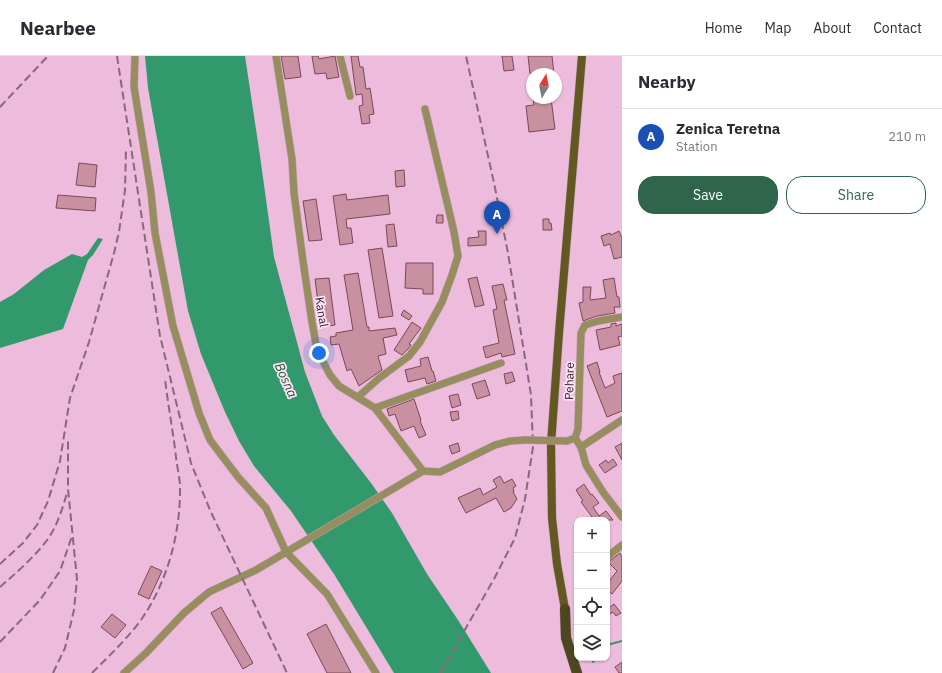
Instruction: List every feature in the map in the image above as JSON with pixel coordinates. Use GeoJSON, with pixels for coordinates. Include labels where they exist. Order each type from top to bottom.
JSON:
{"type":"FeatureCollection","features":[{"type":"Feature","properties":{"kind":"highway"},"geometry":{"type":"LineString","coordinates":[[565,609],[574,642]]}},
{"type":"Feature","properties":{"kind":"highway"},"geometry":{"type":"LineString","coordinates":[[565,609],[566,638],[577,673]]}},
{"type":"Feature","properties":{"kind":"highway"},"geometry":{"type":"LineString","coordinates":[[580,661],[584,673]]}},
{"type":"Feature","properties":{"kind":"main road"},"geometry":{"type":"LineString","coordinates":[[565,609],[552,524],[551,444],[582,56]]}},
{"type":"Feature","properties":{"kind":"street"},"geometry":{"type":"LineString","coordinates":[[135,56],[134,87],[151,192],[155,233],[173,326],[199,413],[210,440],[238,477],[266,508],[286,552],[327,594],[376,673]]}},
{"type":"Feature","properties":{"kind":"street","name":"Kanal"},"geometry":{"type":"LineString","coordinates":[[276,56],[292,159],[294,193],[317,350],[330,375],[339,386],[375,408],[423,471]]}},
{"type":"Feature","properties":{"kind":"street"},"geometry":{"type":"LineString","coordinates":[[340,56],[350,96]]}},
{"type":"Feature","properties":{"kind":"street"},"geometry":{"type":"LineString","coordinates":[[358,397],[378,379],[409,356],[420,342],[442,302],[458,256],[425,109]]}},
{"type":"Feature","properties":{"kind":"street","name":"Pehare"},"geometry":{"type":"LineString","coordinates":[[575,438],[578,434],[579,420],[581,333],[585,326],[598,321],[622,317]]}},
{"type":"Feature","properties":{"kind":"street"},"geometry":{"type":"LineString","coordinates":[[375,408],[501,363]]}},
{"type":"Feature","properties":{"kind":"street"},"geometry":{"type":"LineString","coordinates":[[581,447],[622,420]]}},
{"type":"Feature","properties":{"kind":"street"},"geometry":{"type":"LineString","coordinates":[[124,673],[146,653],[184,613],[209,592],[256,570],[423,471],[440,472],[495,445],[510,441],[567,441],[575,438],[581,447],[586,465],[603,492],[622,517]]}},
{"type":"Feature","properties":{"kind":"street"},"geometry":{"type":"LineString","coordinates":[[610,555],[622,545]]}},
{"type":"Feature","properties":{"kind":"water","name":"Bosna"},"geometry":{"type":"Polygon","coordinates":[[[145,56],[245,56],[274,257],[305,372],[322,416],[334,435],[392,513],[427,574],[491,673],[394,673],[334,574],[291,511],[254,466],[239,441],[225,412],[201,354],[188,311],[148,88],[145,56]]]}},
{"type":"Feature","properties":{"kind":"water"},"geometry":{"type":"Polygon","coordinates":[[[98,238],[103,239],[88,260],[63,329],[0,348],[0,302],[14,294],[44,270],[72,254],[82,257],[87,254],[98,238]]]}},
{"type":"Feature","properties":{"kind":"building"},"geometry":{"type":"Polygon","coordinates":[[[281,56],[298,56],[301,77],[285,79],[281,56]]]}},
{"type":"Feature","properties":{"kind":"building"},"geometry":{"type":"Polygon","coordinates":[[[312,56],[318,56],[319,59],[335,56],[339,77],[327,79],[326,73],[315,74],[312,56]]]}},
{"type":"Feature","properties":{"kind":"building"},"geometry":{"type":"Polygon","coordinates":[[[351,56],[358,56],[360,67],[363,67],[366,89],[370,88],[374,114],[369,115],[370,123],[362,124],[359,106],[363,105],[362,94],[356,95],[351,56]]]}},
{"type":"Feature","properties":{"kind":"building"},"geometry":{"type":"Polygon","coordinates":[[[502,56],[512,56],[514,70],[504,71],[502,56]]]}},
{"type":"Feature","properties":{"kind":"building"},"geometry":{"type":"Polygon","coordinates":[[[528,56],[552,56],[553,68],[529,68],[528,56]]]}},
{"type":"Feature","properties":{"kind":"building"},"geometry":{"type":"Polygon","coordinates":[[[552,104],[555,129],[529,132],[526,106],[552,104]]]}},
{"type":"Feature","properties":{"kind":"building"},"geometry":{"type":"Polygon","coordinates":[[[79,163],[97,165],[95,187],[76,185],[79,163]]]}},
{"type":"Feature","properties":{"kind":"building"},"geometry":{"type":"Polygon","coordinates":[[[404,170],[405,186],[396,187],[395,171],[404,170]]]}},
{"type":"Feature","properties":{"kind":"building"},"geometry":{"type":"Polygon","coordinates":[[[346,194],[347,200],[388,195],[390,214],[346,219],[347,228],[351,228],[353,243],[340,245],[333,196],[346,194]]]}},
{"type":"Feature","properties":{"kind":"building"},"geometry":{"type":"Polygon","coordinates":[[[58,195],[96,198],[95,211],[56,208],[58,195]]]}},
{"type":"Feature","properties":{"kind":"building"},"geometry":{"type":"Polygon","coordinates":[[[316,199],[322,240],[309,241],[303,201],[316,199]]]}},
{"type":"Feature","properties":{"kind":"building"},"geometry":{"type":"Polygon","coordinates":[[[437,215],[443,215],[443,223],[436,223],[437,215]]]}},
{"type":"Feature","properties":{"kind":"building"},"geometry":{"type":"Polygon","coordinates":[[[543,219],[549,219],[552,230],[543,230],[543,219]]]}},
{"type":"Feature","properties":{"kind":"building"},"geometry":{"type":"Polygon","coordinates":[[[394,224],[397,246],[388,247],[386,225],[394,224]]]}},
{"type":"Feature","properties":{"kind":"building"},"geometry":{"type":"Polygon","coordinates":[[[478,231],[486,231],[486,245],[468,246],[468,238],[479,237],[478,231]]]}},
{"type":"Feature","properties":{"kind":"building"},"geometry":{"type":"Polygon","coordinates":[[[619,231],[622,238],[622,257],[614,259],[610,244],[604,246],[601,236],[610,233],[611,235],[619,231]]]}},
{"type":"Feature","properties":{"kind":"building"},"geometry":{"type":"Polygon","coordinates":[[[382,248],[393,316],[379,318],[368,250],[382,248]]]}},
{"type":"Feature","properties":{"kind":"building"},"geometry":{"type":"Polygon","coordinates":[[[406,263],[433,263],[433,294],[423,294],[423,289],[405,288],[406,263]]]}},
{"type":"Feature","properties":{"kind":"building"},"geometry":{"type":"Polygon","coordinates":[[[358,273],[367,327],[369,327],[369,331],[395,328],[397,335],[383,338],[386,354],[378,356],[382,370],[359,386],[351,369],[347,371],[339,344],[331,345],[330,337],[336,336],[336,333],[353,330],[344,275],[358,273]]]}},
{"type":"Feature","properties":{"kind":"building"},"geometry":{"type":"Polygon","coordinates":[[[477,277],[484,305],[475,307],[468,279],[477,277]]]}},
{"type":"Feature","properties":{"kind":"building"},"geometry":{"type":"Polygon","coordinates":[[[329,278],[335,325],[321,327],[315,279],[329,278]]]}},
{"type":"Feature","properties":{"kind":"building"},"geometry":{"type":"Polygon","coordinates":[[[614,278],[620,307],[614,307],[615,313],[597,316],[583,321],[579,303],[583,302],[583,287],[591,287],[590,300],[606,298],[603,280],[614,278]]]}},
{"type":"Feature","properties":{"kind":"building"},"geometry":{"type":"Polygon","coordinates":[[[503,284],[507,300],[504,300],[515,354],[502,357],[501,353],[486,358],[483,347],[499,343],[493,310],[497,309],[492,286],[503,284]]]}},
{"type":"Feature","properties":{"kind":"building"},"geometry":{"type":"Polygon","coordinates":[[[404,310],[412,316],[409,320],[401,315],[404,310]]]}},
{"type":"Feature","properties":{"kind":"building"},"geometry":{"type":"Polygon","coordinates":[[[412,322],[421,328],[409,344],[411,345],[402,355],[394,350],[412,322]]]}},
{"type":"Feature","properties":{"kind":"building"},"geometry":{"type":"Polygon","coordinates":[[[616,323],[616,326],[622,324],[622,336],[618,337],[620,345],[600,350],[596,330],[611,327],[611,324],[616,323]]]}},
{"type":"Feature","properties":{"kind":"building"},"geometry":{"type":"Polygon","coordinates":[[[428,357],[436,381],[427,384],[425,378],[408,382],[405,370],[421,366],[420,359],[428,357]]]}},
{"type":"Feature","properties":{"kind":"building"},"geometry":{"type":"Polygon","coordinates":[[[597,362],[605,388],[615,383],[613,376],[622,373],[622,411],[607,417],[587,366],[597,362]]]}},
{"type":"Feature","properties":{"kind":"building"},"geometry":{"type":"Polygon","coordinates":[[[512,372],[515,381],[506,384],[504,374],[512,372]]]}},
{"type":"Feature","properties":{"kind":"building"},"geometry":{"type":"Polygon","coordinates":[[[485,380],[490,395],[477,399],[472,384],[485,380]]]}},
{"type":"Feature","properties":{"kind":"building"},"geometry":{"type":"Polygon","coordinates":[[[458,394],[461,405],[452,408],[449,396],[458,394]]]}},
{"type":"Feature","properties":{"kind":"building"},"geometry":{"type":"Polygon","coordinates":[[[414,399],[421,420],[420,421],[426,435],[419,438],[414,426],[401,431],[395,414],[389,416],[387,409],[414,399]]]}},
{"type":"Feature","properties":{"kind":"building"},"geometry":{"type":"Polygon","coordinates":[[[458,411],[459,419],[452,421],[450,412],[458,411]]]}},
{"type":"Feature","properties":{"kind":"building"},"geometry":{"type":"Polygon","coordinates":[[[458,443],[460,451],[452,454],[449,446],[458,443]]]}},
{"type":"Feature","properties":{"kind":"building"},"geometry":{"type":"Polygon","coordinates":[[[622,443],[622,460],[615,447],[622,443]]]}},
{"type":"Feature","properties":{"kind":"building"},"geometry":{"type":"Polygon","coordinates":[[[613,459],[617,465],[605,473],[599,465],[606,460],[608,463],[613,459]]]}},
{"type":"Feature","properties":{"kind":"building"},"geometry":{"type":"Polygon","coordinates":[[[500,476],[504,483],[512,479],[516,486],[513,488],[513,492],[517,499],[511,508],[504,512],[496,498],[466,513],[458,498],[480,488],[483,495],[497,487],[493,480],[500,476]]]}},
{"type":"Feature","properties":{"kind":"building"},"geometry":{"type":"Polygon","coordinates":[[[584,484],[591,495],[592,494],[599,503],[593,507],[599,516],[606,511],[613,520],[610,520],[610,517],[592,517],[581,502],[583,501],[576,490],[584,484]]]}},
{"type":"Feature","properties":{"kind":"building"},"geometry":{"type":"Polygon","coordinates":[[[620,553],[622,557],[622,581],[612,594],[610,592],[610,580],[617,571],[610,564],[610,560],[620,553]]]}},
{"type":"Feature","properties":{"kind":"building"},"geometry":{"type":"Polygon","coordinates":[[[151,566],[162,571],[149,599],[138,594],[151,566]]]}},
{"type":"Feature","properties":{"kind":"building"},"geometry":{"type":"Polygon","coordinates":[[[614,604],[621,613],[616,616],[613,612],[610,614],[610,607],[614,604]]]}},
{"type":"Feature","properties":{"kind":"building"},"geometry":{"type":"Polygon","coordinates":[[[221,607],[253,663],[243,669],[211,613],[221,607]]]}},
{"type":"Feature","properties":{"kind":"building"},"geometry":{"type":"Polygon","coordinates":[[[112,614],[126,625],[115,638],[101,627],[112,614]]]}},
{"type":"Feature","properties":{"kind":"building"},"geometry":{"type":"Polygon","coordinates":[[[326,624],[351,673],[327,673],[307,634],[326,624]]]}},
{"type":"Feature","properties":{"kind":"building"},"geometry":{"type":"Polygon","coordinates":[[[622,662],[622,673],[619,673],[615,667],[622,662]]]}},
{"type":"Feature","properties":{"kind":"waterway"},"geometry":{"type":"LineString","coordinates":[[610,644],[622,641]]}},
{"type":"Feature","properties":{"kind":"railway"},"geometry":{"type":"LineString","coordinates":[[0,107],[48,56]]}},
{"type":"Feature","properties":{"kind":"railway"},"geometry":{"type":"LineString","coordinates":[[117,56],[160,336],[191,463],[210,510],[287,673]]}},
{"type":"Feature","properties":{"kind":"railway"},"geometry":{"type":"LineString","coordinates":[[440,673],[494,579],[515,538],[525,499],[533,447],[531,395],[508,253],[466,56]]}},
{"type":"Feature","properties":{"kind":"railway"},"geometry":{"type":"LineString","coordinates":[[0,564],[23,543],[37,525],[48,501],[60,461],[70,398],[89,342],[119,232],[125,190],[126,148]]}},
{"type":"Feature","properties":{"kind":"railway"},"geometry":{"type":"LineString","coordinates":[[92,673],[124,641],[141,620],[159,589],[171,555],[178,520],[180,484],[165,379]]}},
{"type":"Feature","properties":{"kind":"railway"},"geometry":{"type":"LineString","coordinates":[[53,673],[65,648],[74,610],[77,579],[68,489],[68,439]]}},
{"type":"Feature","properties":{"kind":"railway"},"geometry":{"type":"LineString","coordinates":[[0,587],[39,550],[52,533],[67,493]]}},
{"type":"Feature","properties":{"kind":"railway"},"geometry":{"type":"LineString","coordinates":[[0,642],[40,600],[60,571],[72,536]]}},
{"type":"Feature","properties":{"kind":"place","name":"Zenica Teretna"},"geometry":{"type":"Point","coordinates":[497,234]}}]}
